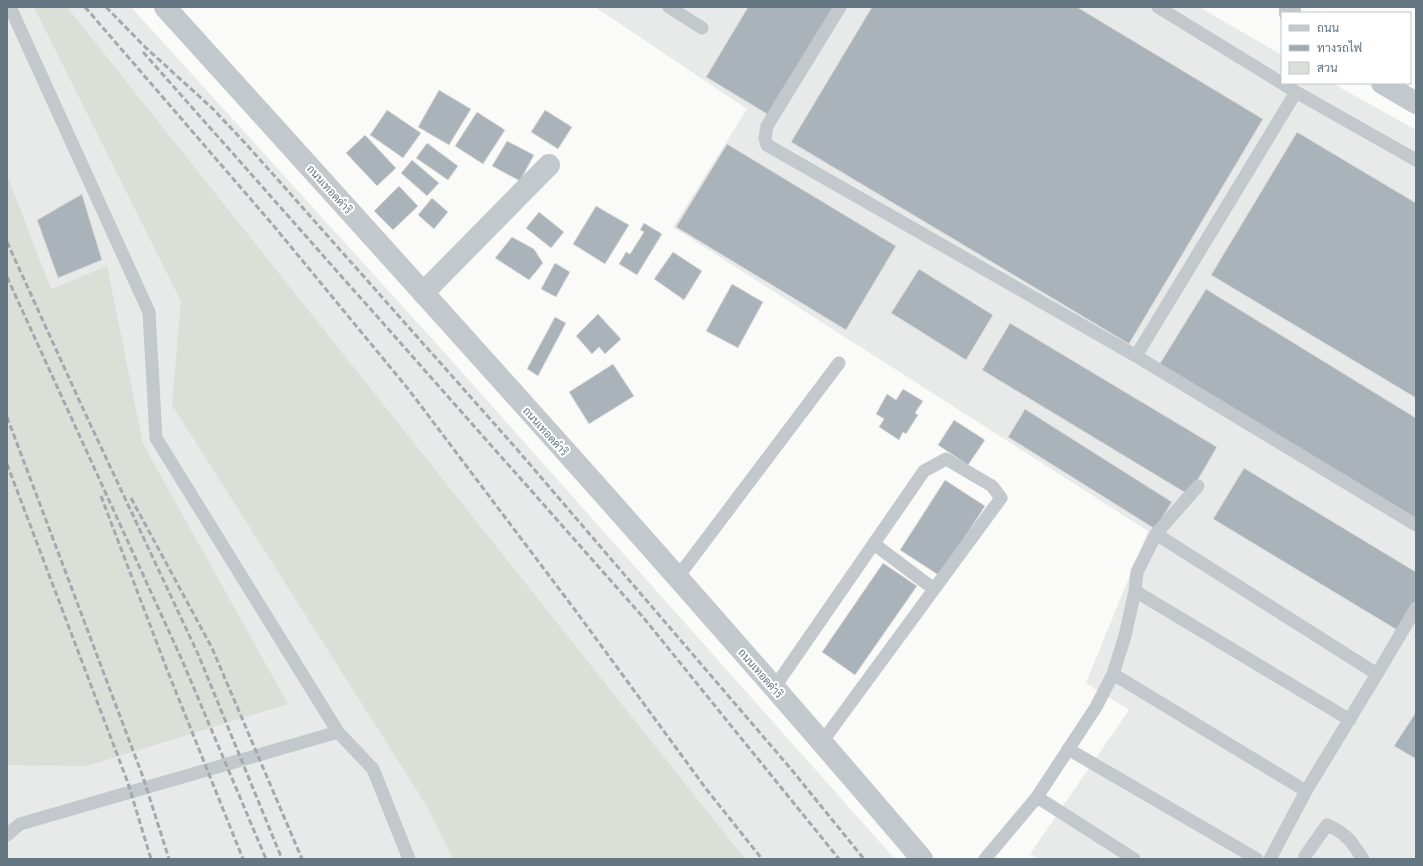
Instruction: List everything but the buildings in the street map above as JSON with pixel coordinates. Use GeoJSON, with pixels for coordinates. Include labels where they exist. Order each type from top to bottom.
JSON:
{"type":"FeatureCollection","features":[{"type":"Feature","properties":{"kind":"street","name":"ถนนเทอดดำริ"},"geometry":{"type":"LineString","coordinates":[[165,7],[424,293],[822,742],[922,859]]}},
{"type":"Feature","properties":{"kind":"street"},"geometry":{"type":"LineString","coordinates":[[1384,84],[1416,103]]}},
{"type":"Feature","properties":{"kind":"street"},"geometry":{"type":"LineString","coordinates":[[424,293],[550,165]]}},
{"type":"Feature","properties":{"kind":"lane"},"geometry":{"type":"LineString","coordinates":[[10,7],[148,312],[156,438],[338,732],[373,769],[409,859]]}},
{"type":"Feature","properties":{"kind":"lane"},"geometry":{"type":"LineString","coordinates":[[669,7],[702,28]]}},
{"type":"Feature","properties":{"kind":"lane"},"geometry":{"type":"LineString","coordinates":[[840,7],[766,126],[765,138],[767,145],[1136,356],[1416,525]]}},
{"type":"Feature","properties":{"kind":"lane"},"geometry":{"type":"LineString","coordinates":[[1158,7],[1281,83]]}},
{"type":"Feature","properties":{"kind":"lane"},"geometry":{"type":"LineString","coordinates":[[1283,84],[1416,160]]}},
{"type":"Feature","properties":{"kind":"lane"},"geometry":{"type":"LineString","coordinates":[[1136,356],[1296,92]]}},
{"type":"Feature","properties":{"kind":"lane"},"geometry":{"type":"LineString","coordinates":[[677,578],[839,363]]}},
{"type":"Feature","properties":{"kind":"lane"},"geometry":{"type":"LineString","coordinates":[[774,688],[924,471],[946,459],[992,486],[1001,498],[822,742]]}},
{"type":"Feature","properties":{"kind":"lane"},"geometry":{"type":"LineString","coordinates":[[985,859],[1037,797],[1096,707],[1113,674],[1135,591],[1137,572],[1156,534],[1198,486]]}},
{"type":"Feature","properties":{"kind":"lane"},"geometry":{"type":"LineString","coordinates":[[1156,534],[1377,674]]}},
{"type":"Feature","properties":{"kind":"lane"},"geometry":{"type":"LineString","coordinates":[[874,544],[934,589]]}},
{"type":"Feature","properties":{"kind":"lane"},"geometry":{"type":"LineString","coordinates":[[1135,591],[1350,720]]}},
{"type":"Feature","properties":{"kind":"lane"},"geometry":{"type":"LineString","coordinates":[[1270,859],[1306,791],[1416,608]]}},
{"type":"Feature","properties":{"kind":"lane"},"geometry":{"type":"LineString","coordinates":[[1113,674],[1306,791]]}},
{"type":"Feature","properties":{"kind":"lane"},"geometry":{"type":"LineString","coordinates":[[7,835],[20,824],[338,732]]}},
{"type":"Feature","properties":{"kind":"lane"},"geometry":{"type":"LineString","coordinates":[[1068,749],[1257,859]]}},
{"type":"Feature","properties":{"kind":"lane"},"geometry":{"type":"LineString","coordinates":[[1037,797],[1134,859]]}},
{"type":"Feature","properties":{"kind":"lane"},"geometry":{"type":"LineString","coordinates":[[1304,859],[1327,825],[1339,830],[1353,843],[1363,859]]}},
{"type":"Feature","properties":{"kind":"shaded area"},"geometry":{"type":"Polygon","coordinates":[[[7,7],[131,7],[444,352],[895,859],[7,859],[7,7]]]}},
{"type":"Feature","properties":{"kind":"shaded area"},"geometry":{"type":"Polygon","coordinates":[[[595,7],[1199,7],[1281,54],[1281,84],[1334,84],[1416,130],[1416,859],[1039,859],[1030,854],[1129,710],[1086,683],[1148,531],[673,227],[747,109],[595,7]]]}},
{"type":"Feature","properties":{"kind":"green space"},"geometry":{"type":"Polygon","coordinates":[[[34,7],[67,7],[745,859],[453,859],[425,803],[172,405],[181,301],[34,7]]]}},
{"type":"Feature","properties":{"kind":"green space"},"geometry":{"type":"Polygon","coordinates":[[[7,175],[51,289],[107,266],[143,444],[288,704],[87,766],[7,765],[7,175]]]}},
{"type":"Feature","properties":{"kind":"railway"},"geometry":{"type":"LineString","coordinates":[[85,7],[273,225],[409,390],[575,610],[707,790],[762,859]]}},
{"type":"Feature","properties":{"kind":"railway"},"geometry":{"type":"LineString","coordinates":[[106,7],[145,47],[212,108],[247,145],[515,447],[791,769],[864,859]]}},
{"type":"Feature","properties":{"kind":"railway"},"geometry":{"type":"LineString","coordinates":[[143,52],[643,617],[839,859]]}},
{"type":"Feature","properties":{"kind":"railway"},"geometry":{"type":"LineString","coordinates":[[7,242],[198,654],[282,859]]}},
{"type":"Feature","properties":{"kind":"railway"},"geometry":{"type":"LineString","coordinates":[[7,277],[182,660],[266,859]]}},
{"type":"Feature","properties":{"kind":"railway"},"geometry":{"type":"LineString","coordinates":[[7,417],[143,777],[169,859]]}},
{"type":"Feature","properties":{"kind":"railway"},"geometry":{"type":"LineString","coordinates":[[7,464],[128,783],[151,859]]}},
{"type":"Feature","properties":{"kind":"railway"},"geometry":{"type":"LineString","coordinates":[[101,496],[166,667],[243,859]]}},
{"type":"Feature","properties":{"kind":"railway"},"geometry":{"type":"LineString","coordinates":[[131,498],[212,648],[302,859]]}}]}
